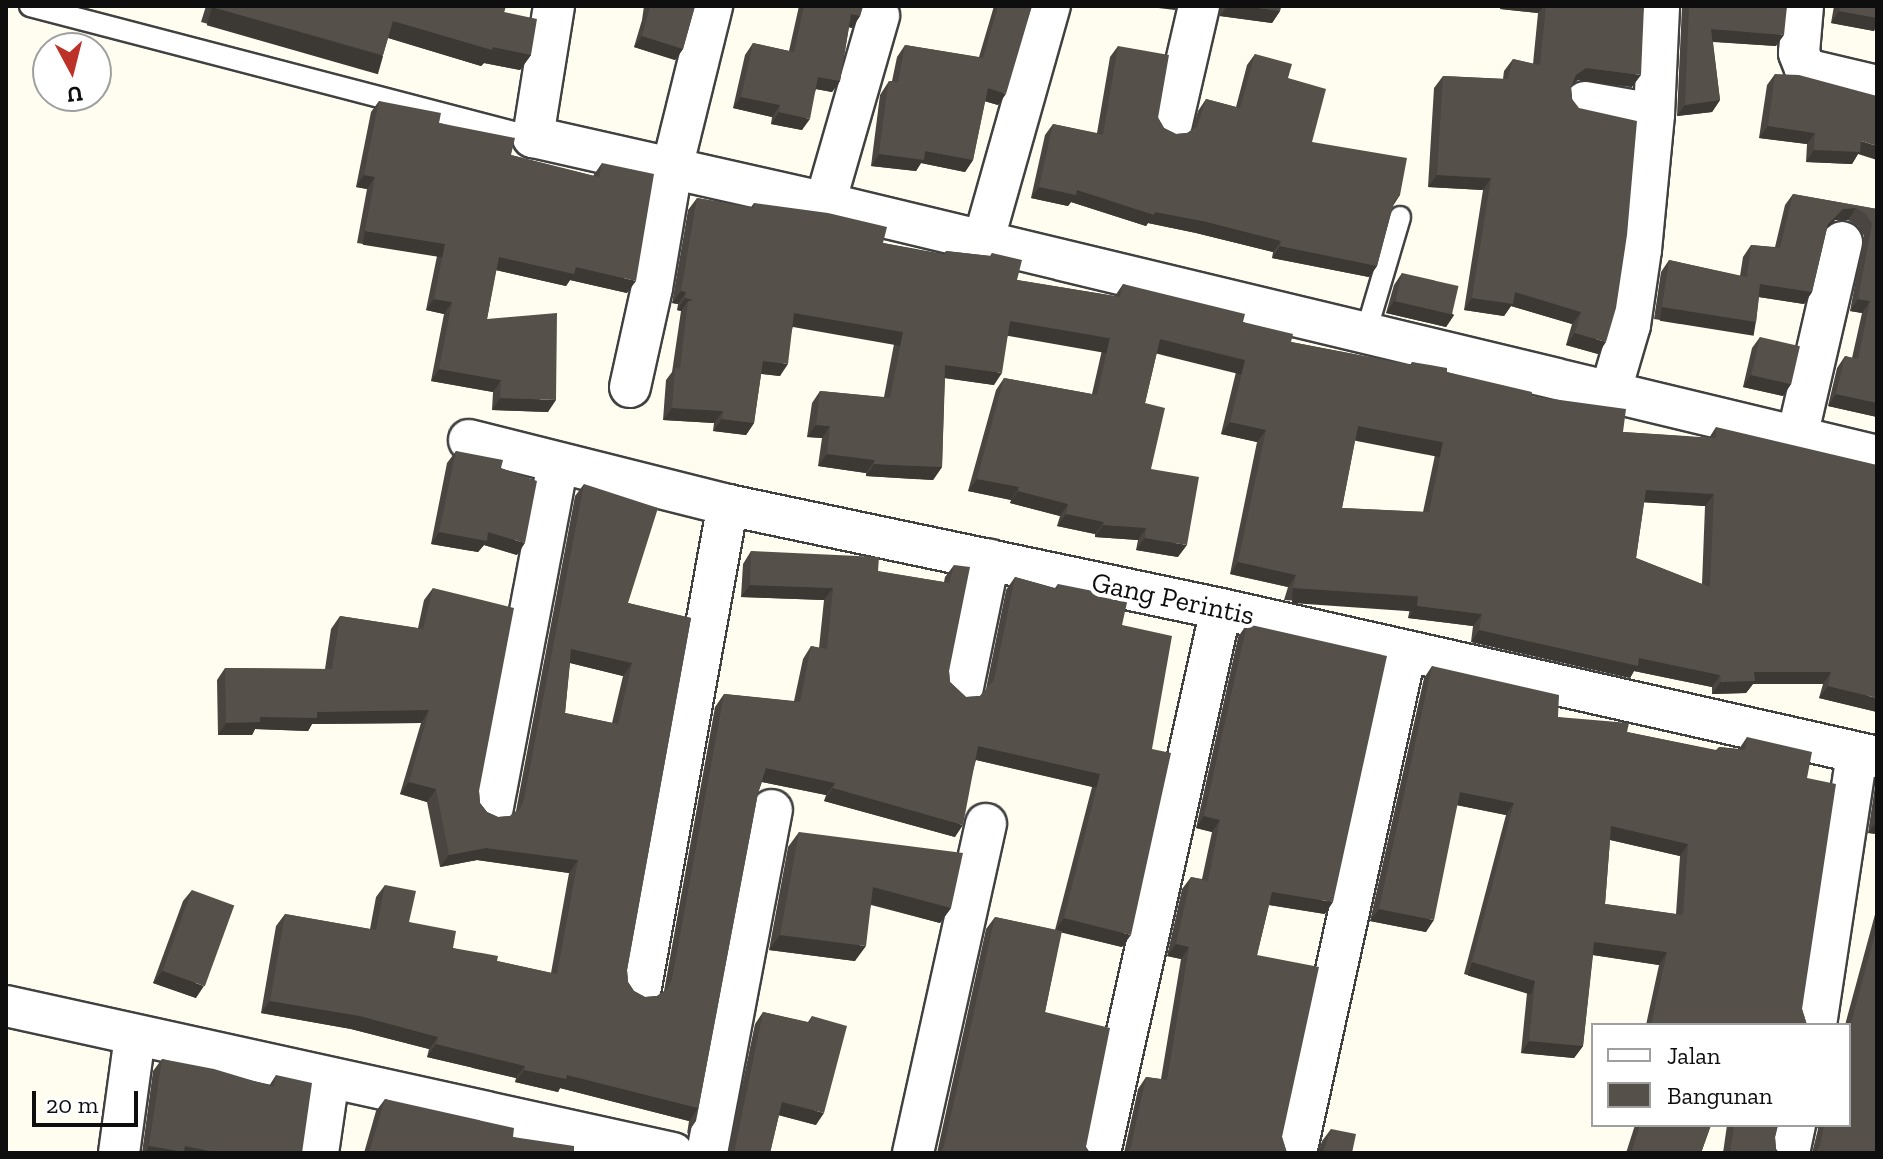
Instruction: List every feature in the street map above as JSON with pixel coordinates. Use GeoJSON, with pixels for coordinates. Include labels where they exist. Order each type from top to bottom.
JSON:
{"type":"FeatureCollection","features":[{"type":"Feature","properties":{"kind":"street"},"geometry":{"type":"LineString","coordinates":[[554,6],[533,137],[825,203],[1877,456]]}},
{"type":"Feature","properties":{"kind":"street"},"geometry":{"type":"LineString","coordinates":[[630,387],[652,288],[672,168],[712,6]]}},
{"type":"Feature","properties":{"kind":"street"},"geometry":{"type":"LineString","coordinates":[[983,242],[1050,6]]}},
{"type":"Feature","properties":{"kind":"street"},"geometry":{"type":"LineString","coordinates":[[1172,123],[1199,6]]}},
{"type":"Feature","properties":{"kind":"street"},"geometry":{"type":"LineString","coordinates":[[1610,393],[1630,325],[1654,114],[1659,6]]}},
{"type":"Feature","properties":{"kind":"street"},"geometry":{"type":"LineString","coordinates":[[1803,6],[1799,53],[1805,69],[1877,86]]}},
{"type":"Feature","properties":{"kind":"street"},"geometry":{"type":"LineString","coordinates":[[825,203],[879,16]]}},
{"type":"Feature","properties":{"kind":"street"},"geometry":{"type":"LineString","coordinates":[[1585,102],[1654,114]]}},
{"type":"Feature","properties":{"kind":"street"},"geometry":{"type":"LineString","coordinates":[[1797,437],[1842,242]]}},
{"type":"Feature","properties":{"kind":"street","name":"Gang Perintis"},"geometry":{"type":"LineString","coordinates":[[469,440],[728,505],[1221,609],[1867,755]]}},
{"type":"Feature","properties":{"kind":"street"},"geometry":{"type":"LineString","coordinates":[[493,807],[558,463]]}},
{"type":"Feature","properties":{"kind":"street"},"geometry":{"type":"LineString","coordinates":[[641,987],[728,505]]}},
{"type":"Feature","properties":{"kind":"street"},"geometry":{"type":"LineString","coordinates":[[963,687],[989,560]]}},
{"type":"Feature","properties":{"kind":"street"},"geometry":{"type":"LineString","coordinates":[[1100,1153],[1221,609]]}},
{"type":"Feature","properties":{"kind":"street"},"geometry":{"type":"LineString","coordinates":[[1296,1153],[1406,651]]}},
{"type":"Feature","properties":{"kind":"street"},"geometry":{"type":"LineString","coordinates":[[1816,1023],[1867,755]]}},
{"type":"Feature","properties":{"kind":"street"},"geometry":{"type":"LineString","coordinates":[[707,1153],[772,810]]}},
{"type":"Feature","properties":{"kind":"street"},"geometry":{"type":"LineString","coordinates":[[913,1153],[986,824]]}},
{"type":"Feature","properties":{"kind":"street"},"geometry":{"type":"LineString","coordinates":[[6,1006],[329,1078],[521,1137],[673,1153]]}},
{"type":"Feature","properties":{"kind":"street"},"geometry":{"type":"LineString","coordinates":[[119,1153],[135,1036]]}},
{"type":"Feature","properties":{"kind":"street"},"geometry":{"type":"LineString","coordinates":[[318,1153],[329,1078]]}},
{"type":"Feature","properties":{"kind":"street"},"geometry":{"type":"LineString","coordinates":[[1789,1153],[1795,1127]]}},
{"type":"Feature","properties":{"kind":"lane"},"geometry":{"type":"LineString","coordinates":[[30,6],[533,137]]}},
{"type":"Feature","properties":{"kind":"lane"},"geometry":{"type":"LineString","coordinates":[[1366,332],[1400,217]]}},
{"type":"Feature","properties":{"kind":"building"},"geometry":{"type":"Polygon","coordinates":[[[212,6],[506,6],[504,12],[537,19],[531,55],[493,47],[492,50],[393,21],[383,55],[212,6]]]}},
{"type":"Feature","properties":{"kind":"building"},"geometry":{"type":"Polygon","coordinates":[[[650,6],[695,6],[683,49],[642,36],[650,6]]]}},
{"type":"Feature","properties":{"kind":"building"},"geometry":{"type":"Polygon","coordinates":[[[804,6],[863,6],[860,16],[851,14],[840,81],[818,77],[810,119],[779,112],[780,105],[741,97],[753,43],[794,52],[804,6]]]}},
{"type":"Feature","properties":{"kind":"building"},"geometry":{"type":"Polygon","coordinates":[[[998,6],[1032,6],[1006,94],[988,88],[973,160],[925,151],[924,160],[879,154],[888,84],[889,81],[898,82],[905,45],[983,58],[998,6]]]}},
{"type":"Feature","properties":{"kind":"building"},"geometry":{"type":"Polygon","coordinates":[[[1242,6],[1281,6],[1280,11],[1242,6]]]}},
{"type":"Feature","properties":{"kind":"building"},"geometry":{"type":"Polygon","coordinates":[[[1546,6],[1644,6],[1641,75],[1586,68],[1576,75],[1571,87],[1572,99],[1579,108],[1637,121],[1627,235],[1616,308],[1606,342],[1575,333],[1581,312],[1515,292],[1513,304],[1472,298],[1491,178],[1437,175],[1443,76],[1508,79],[1513,59],[1540,65],[1546,6]]]}},
{"type":"Feature","properties":{"kind":"building"},"geometry":{"type":"Polygon","coordinates":[[[1689,6],[1787,6],[1784,35],[1711,29],[1720,100],[1685,105],[1689,6]]]}},
{"type":"Feature","properties":{"kind":"building"},"geometry":{"type":"Polygon","coordinates":[[[1840,6],[1877,6],[1877,18],[1839,11],[1840,6]]]}},
{"type":"Feature","properties":{"kind":"building"},"geometry":{"type":"Polygon","coordinates":[[[1118,46],[1169,55],[1158,118],[1164,128],[1176,134],[1187,133],[1197,127],[1206,99],[1240,108],[1255,54],[1292,64],[1288,78],[1326,89],[1312,142],[1407,158],[1400,195],[1394,201],[1377,266],[1280,246],[1281,241],[1203,221],[1155,212],[1154,215],[1077,190],[1076,195],[1039,187],[1053,124],[1103,135],[1118,46]]]}},
{"type":"Feature","properties":{"kind":"building"},"geometry":{"type":"Polygon","coordinates":[[[1775,74],[1799,75],[1877,96],[1877,146],[1861,141],[1860,152],[1814,150],[1815,133],[1768,126],[1775,74]]]}},
{"type":"Feature","properties":{"kind":"building"},"geometry":{"type":"Polygon","coordinates":[[[379,101],[441,113],[439,123],[515,138],[511,155],[599,177],[602,163],[654,174],[636,281],[576,267],[574,274],[499,257],[487,319],[557,313],[556,400],[500,398],[501,380],[439,369],[452,302],[434,299],[445,244],[365,231],[375,177],[364,175],[379,101]]]}},
{"type":"Feature","properties":{"kind":"building"},"geometry":{"type":"Polygon","coordinates":[[[1793,194],[1877,209],[1877,403],[1836,394],[1845,356],[1858,359],[1870,301],[1858,299],[1872,224],[1866,214],[1856,208],[1843,209],[1828,224],[1812,292],[1760,284],[1756,322],[1662,307],[1669,260],[1747,277],[1751,245],[1780,248],[1793,194]]]}},
{"type":"Feature","properties":{"kind":"building"},"geometry":{"type":"Polygon","coordinates":[[[697,198],[754,208],[754,203],[828,213],[887,227],[883,243],[945,255],[946,251],[991,256],[992,253],[1022,260],[1017,280],[1120,297],[1123,284],[1245,314],[1243,322],[1293,334],[1291,342],[1412,365],[1412,362],[1447,368],[1447,372],[1532,392],[1531,396],[1626,409],[1623,432],[1716,438],[1716,427],[1877,465],[1877,698],[1828,686],[1831,672],[1754,672],[1755,681],[1721,682],[1720,675],[1639,658],[1638,666],[1479,630],[1482,614],[1417,606],[1418,596],[1293,588],[1296,575],[1238,562],[1266,430],[1230,422],[1245,360],[1160,339],[1145,403],[1165,408],[1151,469],[1199,477],[1187,545],[1145,538],[1146,528],[1103,525],[1104,522],[1066,514],[1068,504],[1018,491],[1019,487],[977,479],[1004,378],[1097,395],[1110,338],[1010,321],[1002,373],[945,365],[942,467],[874,464],[875,460],[827,454],[830,426],[816,425],[820,391],[890,398],[903,332],[794,313],[788,364],[763,361],[754,423],[722,419],[723,411],[672,408],[675,368],[680,369],[688,301],[694,300],[685,298],[686,292],[681,291],[697,198]],[[1358,426],[1342,508],[1429,512],[1443,442],[1358,426]],[[1646,490],[1636,558],[1710,587],[1714,494],[1646,490]]]}},
{"type":"Feature","properties":{"kind":"building"},"geometry":{"type":"Polygon","coordinates":[[[1402,273],[1459,286],[1452,314],[1395,301],[1402,273]]]}},
{"type":"Feature","properties":{"kind":"building"},"geometry":{"type":"Polygon","coordinates":[[[1760,337],[1800,346],[1791,384],[1751,375],[1760,337]]]}},
{"type":"Feature","properties":{"kind":"building"},"geometry":{"type":"Polygon","coordinates":[[[456,451],[503,460],[501,468],[537,481],[525,543],[488,532],[487,541],[439,532],[456,451]]]}},
{"type":"Feature","properties":{"kind":"building"},"geometry":{"type":"Polygon","coordinates":[[[584,484],[658,508],[628,603],[691,618],[627,970],[628,982],[634,991],[645,997],[657,996],[667,990],[672,979],[724,694],[800,702],[811,646],[827,649],[833,588],[750,585],[751,551],[879,557],[878,571],[949,583],[954,565],[970,567],[949,671],[950,682],[966,697],[980,696],[994,680],[1015,577],[1057,589],[1058,584],[1128,598],[1122,625],[1172,636],[1152,749],[1171,753],[1131,935],[1064,918],[1100,774],[978,746],[963,825],[833,788],[835,783],[766,768],[758,793],[696,1121],[698,1108],[567,1075],[566,1079],[524,1070],[525,1066],[436,1044],[438,1037],[360,1016],[270,1001],[285,914],[376,930],[385,885],[416,891],[409,922],[456,931],[453,948],[498,956],[497,961],[557,974],[578,860],[486,848],[449,855],[436,789],[409,782],[429,710],[317,712],[317,718],[260,717],[260,722],[226,723],[225,668],[332,669],[340,616],[423,629],[433,588],[514,608],[479,791],[480,803],[487,812],[498,817],[510,816],[520,809],[584,484]],[[571,649],[565,713],[618,724],[632,663],[571,649]]]}},
{"type":"Feature","properties":{"kind":"building"},"geometry":{"type":"Polygon","coordinates":[[[1247,624],[1387,656],[1333,902],[1272,892],[1257,955],[1319,967],[1282,1137],[1287,1153],[1127,1153],[1146,1077],[1167,1080],[1189,947],[1176,944],[1191,877],[1208,881],[1220,820],[1204,816],[1247,624]]]}},
{"type":"Feature","properties":{"kind":"building"},"geometry":{"type":"Polygon","coordinates":[[[1432,666],[1559,695],[1558,717],[1629,723],[1627,732],[1718,751],[1719,747],[1745,750],[1747,737],[1812,752],[1807,778],[1836,784],[1802,1009],[1806,1023],[1651,1023],[1667,952],[1594,942],[1583,1046],[1529,1041],[1535,981],[1472,962],[1514,803],[1460,792],[1434,920],[1379,909],[1432,666]],[[1611,826],[1605,904],[1683,915],[1688,844],[1611,826]]]}},
{"type":"Feature","properties":{"kind":"building"},"geometry":{"type":"Polygon","coordinates":[[[799,832],[963,853],[951,908],[873,887],[866,946],[780,935],[799,832]]]}},
{"type":"Feature","properties":{"kind":"building"},"geometry":{"type":"Polygon","coordinates":[[[192,890],[234,905],[205,986],[163,971],[192,890]]]}},
{"type":"Feature","properties":{"kind":"building"},"geometry":{"type":"Polygon","coordinates":[[[995,917],[1062,931],[1045,1012],[1110,1028],[1086,1147],[1090,1153],[940,1153],[995,917]]]}},
{"type":"Feature","properties":{"kind":"building"},"geometry":{"type":"Polygon","coordinates":[[[1877,926],[1877,1153],[1816,1153],[1824,1127],[1851,1127],[1851,1024],[1877,926]]]}},
{"type":"Feature","properties":{"kind":"building"},"geometry":{"type":"Polygon","coordinates":[[[763,1012],[810,1023],[812,1016],[847,1026],[824,1113],[782,1102],[770,1153],[734,1153],[763,1012]]]}},
{"type":"Feature","properties":{"kind":"building"},"geometry":{"type":"Polygon","coordinates":[[[162,1059],[214,1069],[274,1087],[276,1075],[312,1083],[302,1153],[220,1153],[185,1146],[184,1152],[149,1146],[162,1059]]]}},
{"type":"Feature","properties":{"kind":"building"},"geometry":{"type":"Polygon","coordinates":[[[385,1099],[514,1128],[513,1137],[574,1146],[574,1153],[369,1153],[385,1099]]]}},
{"type":"Feature","properties":{"kind":"building"},"geometry":{"type":"Polygon","coordinates":[[[1639,1127],[1710,1127],[1701,1153],[1631,1153],[1639,1127]]]}},
{"type":"Feature","properties":{"kind":"building"},"geometry":{"type":"Polygon","coordinates":[[[1734,1127],[1778,1127],[1775,1137],[1779,1153],[1730,1153],[1734,1127]]]}},
{"type":"Feature","properties":{"kind":"building"},"geometry":{"type":"Polygon","coordinates":[[[1331,1129],[1356,1134],[1352,1153],[1323,1153],[1331,1129]]]}}]}
